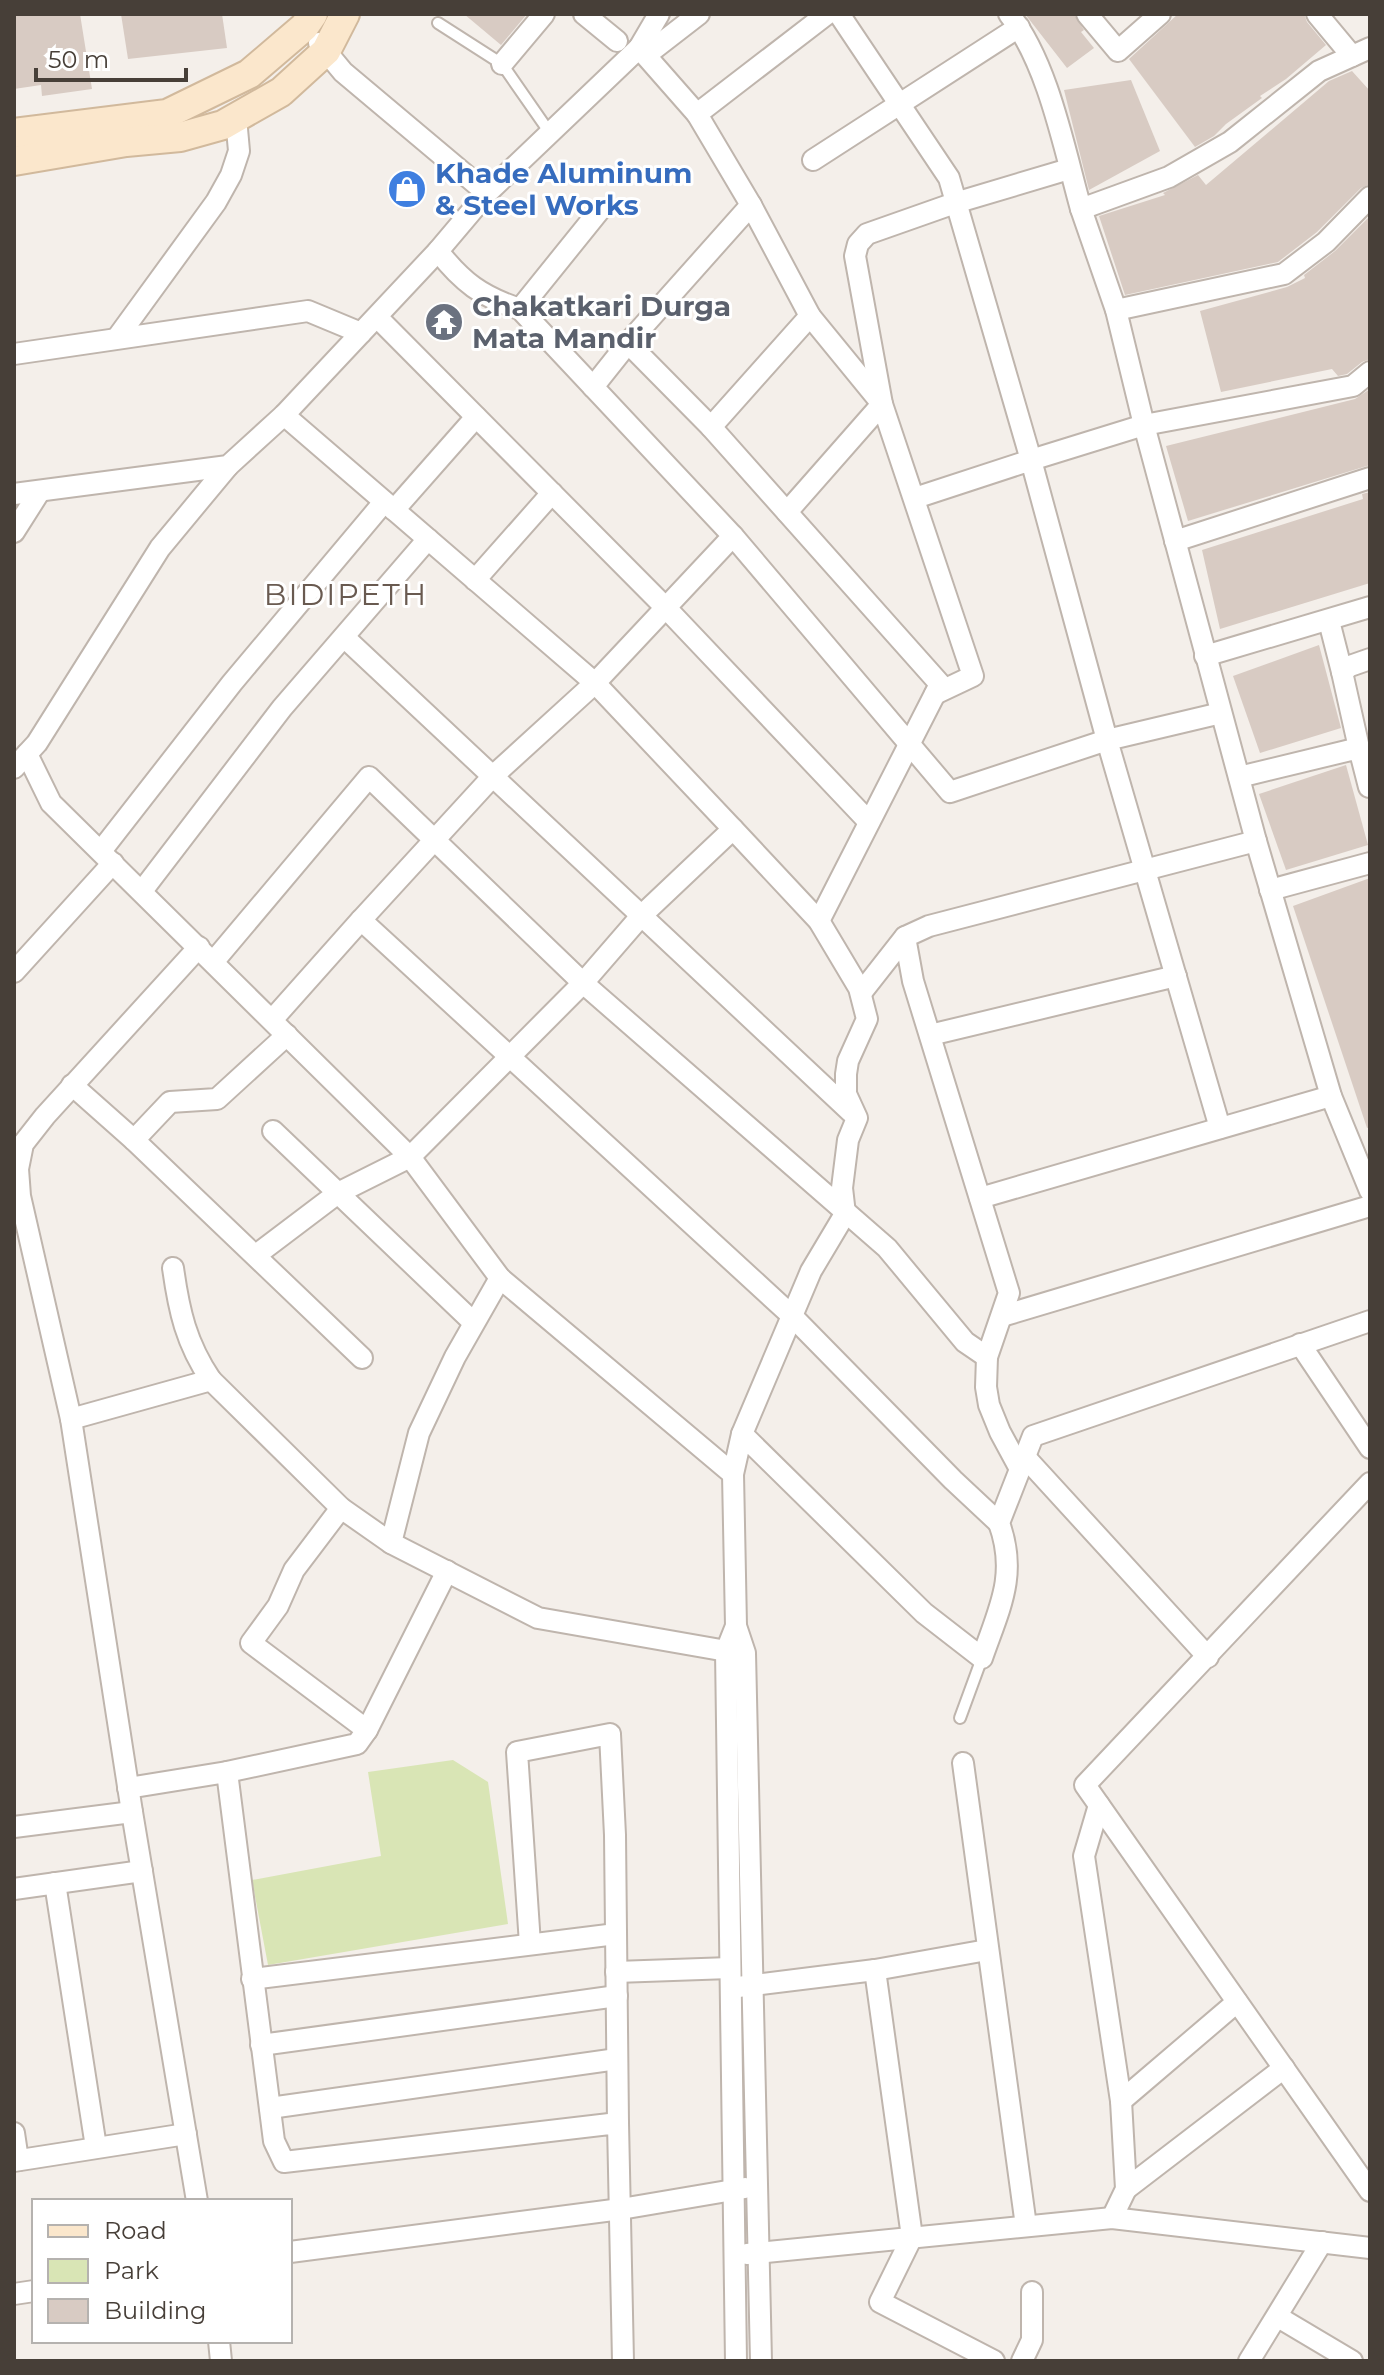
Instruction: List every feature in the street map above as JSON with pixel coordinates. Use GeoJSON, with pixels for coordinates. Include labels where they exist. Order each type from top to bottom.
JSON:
{"type":"FeatureCollection","features":[{"type":"Feature","properties":{"kind":"main road"},"geometry":{"type":"LineString","coordinates":[[14,161],[126,142],[180,137],[223,125],[281,92],[326,51],[345,14]]}},
{"type":"Feature","properties":{"kind":"main road"},"geometry":{"type":"LineString","coordinates":[[14,133],[167,114],[249,74],[309,21]]}},
{"type":"Feature","properties":{"kind":"street"},"geometry":{"type":"LineString","coordinates":[[502,64],[544,14]]}},
{"type":"Feature","properties":{"kind":"street"},"geometry":{"type":"LineString","coordinates":[[584,14],[617,41]]}},
{"type":"Feature","properties":{"kind":"street"},"geometry":{"type":"LineString","coordinates":[[643,52],[659,14]]}},
{"type":"Feature","properties":{"kind":"street"},"geometry":{"type":"LineString","coordinates":[[699,14],[643,52],[487,193],[377,317],[284,415],[228,466],[160,548],[37,743],[20,761],[51,803],[410,1157],[500,1278],[733,1474]]}},
{"type":"Feature","properties":{"kind":"street"},"geometry":{"type":"LineString","coordinates":[[697,114],[827,14]]}},
{"type":"Feature","properties":{"kind":"street"},"geometry":{"type":"LineString","coordinates":[[839,14],[949,178],[1220,1128]]}},
{"type":"Feature","properties":{"kind":"street"},"geometry":{"type":"LineString","coordinates":[[1087,14],[1118,51],[1160,14]]}},
{"type":"Feature","properties":{"kind":"street"},"geometry":{"type":"LineString","coordinates":[[1081,209],[1169,177],[1230,142],[1319,71],[1361,52],[1317,14]]}},
{"type":"Feature","properties":{"kind":"street"},"geometry":{"type":"LineString","coordinates":[[813,160],[899,106],[1014,20],[1048,92],[1081,209],[1116,310],[1205,656],[1270,890],[1331,1096],[1370,1191]]}},
{"type":"Feature","properties":{"kind":"street"},"geometry":{"type":"LineString","coordinates":[[309,21],[326,51],[343,72],[487,193]]}},
{"type":"Feature","properties":{"kind":"street"},"geometry":{"type":"LineString","coordinates":[[643,52],[697,114],[751,205],[810,316],[882,404]]}},
{"type":"Feature","properties":{"kind":"street"},"geometry":{"type":"LineString","coordinates":[[117,338],[216,202],[231,175],[239,151],[236,118]]}},
{"type":"Feature","properties":{"kind":"street"},"geometry":{"type":"LineString","coordinates":[[935,694],[973,676],[882,404],[855,256],[858,244],[867,234],[955,203],[1069,169]]}},
{"type":"Feature","properties":{"kind":"street"},"geometry":{"type":"LineString","coordinates":[[1116,310],[1284,274],[1326,242],[1370,197]]}},
{"type":"Feature","properties":{"kind":"street"},"geometry":{"type":"LineString","coordinates":[[593,387],[628,343],[751,205]]}},
{"type":"Feature","properties":{"kind":"street"},"geometry":{"type":"LineString","coordinates":[[520,309],[599,211]]}},
{"type":"Feature","properties":{"kind":"street"},"geometry":{"type":"LineString","coordinates":[[438,251],[455,273],[473,288],[494,301],[520,309],[733,536],[950,792],[1107,740],[1221,713]]}},
{"type":"Feature","properties":{"kind":"street"},"geometry":{"type":"LineString","coordinates":[[14,354],[308,311],[361,333]]}},
{"type":"Feature","properties":{"kind":"street"},"geometry":{"type":"LineString","coordinates":[[711,427],[810,316]]}},
{"type":"Feature","properties":{"kind":"street"},"geometry":{"type":"LineString","coordinates":[[377,317],[666,608],[869,822]]}},
{"type":"Feature","properties":{"kind":"street"},"geometry":{"type":"LineString","coordinates":[[628,343],[711,427],[940,684],[819,921]]}},
{"type":"Feature","properties":{"kind":"street"},"geometry":{"type":"LineString","coordinates":[[915,498],[1144,425],[1353,386],[1370,372]]}},
{"type":"Feature","properties":{"kind":"street"},"geometry":{"type":"LineString","coordinates":[[787,512],[882,404]]}},
{"type":"Feature","properties":{"kind":"street"},"geometry":{"type":"LineString","coordinates":[[284,415],[595,683],[819,921],[861,993],[867,1019],[848,1061],[846,1074],[846,1094],[857,1118],[848,1140],[842,1188],[845,1214],[811,1271],[791,1315],[742,1434],[733,1474],[736,1626],[736,2361]]}},
{"type":"Feature","properties":{"kind":"street"},"geometry":{"type":"LineString","coordinates":[[14,972],[107,857],[232,683],[389,506],[476,417]]}},
{"type":"Feature","properties":{"kind":"street"},"geometry":{"type":"LineString","coordinates":[[14,494],[228,466]]}},
{"type":"Feature","properties":{"kind":"street"},"geometry":{"type":"LineString","coordinates":[[1175,541],[1370,478]]}},
{"type":"Feature","properties":{"kind":"street"},"geometry":{"type":"LineString","coordinates":[[14,532],[40,491]]}},
{"type":"Feature","properties":{"kind":"street"},"geometry":{"type":"LineString","coordinates":[[475,580],[552,493]]}},
{"type":"Feature","properties":{"kind":"street"},"geometry":{"type":"LineString","coordinates":[[272,1020],[494,775],[595,683],[733,536]]}},
{"type":"Feature","properties":{"kind":"street"},"geometry":{"type":"LineString","coordinates":[[142,891],[282,708],[428,539]]}},
{"type":"Feature","properties":{"kind":"street"},"geometry":{"type":"LineString","coordinates":[[1205,656],[1370,607]]}},
{"type":"Feature","properties":{"kind":"street"},"geometry":{"type":"LineString","coordinates":[[1329,621],[1370,788]]}},
{"type":"Feature","properties":{"kind":"street"},"geometry":{"type":"LineString","coordinates":[[344,637],[857,1118]]}},
{"type":"Feature","properties":{"kind":"street"},"geometry":{"type":"LineString","coordinates":[[1342,672],[1370,659]]}},
{"type":"Feature","properties":{"kind":"street"},"geometry":{"type":"LineString","coordinates":[[1239,777],[1359,748]]}},
{"type":"Feature","properties":{"kind":"street"},"geometry":{"type":"LineString","coordinates":[[197,2199],[128,1788],[71,1419],[28,1233],[18,1169],[23,1144],[72,1085],[207,954],[369,777],[583,983],[887,1248],[965,1342],[987,1357]]}},
{"type":"Feature","properties":{"kind":"street"},"geometry":{"type":"LineString","coordinates":[[256,1255],[338,1193],[410,1157],[508,1055],[583,983],[641,916],[733,829]]}},
{"type":"Feature","properties":{"kind":"street"},"geometry":{"type":"LineString","coordinates":[[861,993],[905,937],[929,926],[1256,841]]}},
{"type":"Feature","properties":{"kind":"street"},"geometry":{"type":"LineString","coordinates":[[1270,890],[1370,863]]}},
{"type":"Feature","properties":{"kind":"street"},"geometry":{"type":"LineString","coordinates":[[361,920],[791,1315],[999,1523],[1007,1544],[1007,1585],[982,1658],[924,1613],[742,1434]]}},
{"type":"Feature","properties":{"kind":"street"},"geometry":{"type":"LineString","coordinates":[[905,937],[913,981],[1009,1293],[987,1357],[989,1405],[1000,1432],[1023,1463],[1208,1657]]}},
{"type":"Feature","properties":{"kind":"street"},"geometry":{"type":"LineString","coordinates":[[930,1035],[1176,976]]}},
{"type":"Feature","properties":{"kind":"street"},"geometry":{"type":"LineString","coordinates":[[134,1140],[170,1102],[217,1099],[287,1035]]}},
{"type":"Feature","properties":{"kind":"street"},"geometry":{"type":"LineString","coordinates":[[72,1085],[134,1140],[362,1358]]}},
{"type":"Feature","properties":{"kind":"street"},"geometry":{"type":"LineString","coordinates":[[980,1198],[1331,1096]]}},
{"type":"Feature","properties":{"kind":"street"},"geometry":{"type":"LineString","coordinates":[[273,1131],[473,1322]]}},
{"type":"Feature","properties":{"kind":"street"},"geometry":{"type":"LineString","coordinates":[[1002,1316],[1370,1206]]}},
{"type":"Feature","properties":{"kind":"street"},"geometry":{"type":"LineString","coordinates":[[173,1268],[179,1312],[195,1355],[211,1380],[341,1508],[391,1543],[538,1618],[735,1652]]}},
{"type":"Feature","properties":{"kind":"street"},"geometry":{"type":"LineString","coordinates":[[391,1543],[419,1433],[473,1322],[500,1278]]}},
{"type":"Feature","properties":{"kind":"street"},"geometry":{"type":"LineString","coordinates":[[999,1523],[1033,1436],[1370,1321]]}},
{"type":"Feature","properties":{"kind":"street"},"geometry":{"type":"LineString","coordinates":[[1300,1344],[1370,1448]]}},
{"type":"Feature","properties":{"kind":"street"},"geometry":{"type":"LineString","coordinates":[[71,1419],[211,1380]]}},
{"type":"Feature","properties":{"kind":"street"},"geometry":{"type":"LineString","coordinates":[[1370,1483],[1085,1785],[1370,2191]]}},
{"type":"Feature","properties":{"kind":"street"},"geometry":{"type":"LineString","coordinates":[[341,1508],[294,1570],[278,1606],[251,1643],[367,1730]]}},
{"type":"Feature","properties":{"kind":"street"},"geometry":{"type":"LineString","coordinates":[[128,1788],[227,1772],[357,1744],[367,1730],[447,1571]]}},
{"type":"Feature","properties":{"kind":"street"},"geometry":{"type":"LineString","coordinates":[[530,1944],[517,1752],[610,1734],[623,2361]]}},
{"type":"Feature","properties":{"kind":"street"},"geometry":{"type":"LineString","coordinates":[[963,1763],[1026,2226]]}},
{"type":"Feature","properties":{"kind":"street"},"geometry":{"type":"LineString","coordinates":[[227,1772],[274,2141],[284,2162],[618,2123]]}},
{"type":"Feature","properties":{"kind":"street"},"geometry":{"type":"LineString","coordinates":[[1099,1805],[1084,1856],[1121,2101],[1126,2189]]}},
{"type":"Feature","properties":{"kind":"street"},"geometry":{"type":"LineString","coordinates":[[14,1827],[132,1812]]}},
{"type":"Feature","properties":{"kind":"street"},"geometry":{"type":"LineString","coordinates":[[14,1889],[142,1871]]}},
{"type":"Feature","properties":{"kind":"street"},"geometry":{"type":"LineString","coordinates":[[55,1883],[96,2147]]}},
{"type":"Feature","properties":{"kind":"street"},"geometry":{"type":"LineString","coordinates":[[252,1979],[616,1934]]}},
{"type":"Feature","properties":{"kind":"street"},"geometry":{"type":"LineString","coordinates":[[616,1972],[737,1981],[875,1970],[987,1950]]}},
{"type":"Feature","properties":{"kind":"street"},"geometry":{"type":"LineString","coordinates":[[875,1970],[912,2237],[880,2302],[994,2361]]}},
{"type":"Feature","properties":{"kind":"street"},"geometry":{"type":"LineString","coordinates":[[737,1981],[757,2188],[761,2361]]}},
{"type":"Feature","properties":{"kind":"street"},"geometry":{"type":"LineString","coordinates":[[261,2045],[617,1996]]}},
{"type":"Feature","properties":{"kind":"street"},"geometry":{"type":"LineString","coordinates":[[1121,2101],[1237,2002]]}},
{"type":"Feature","properties":{"kind":"street"},"geometry":{"type":"LineString","coordinates":[[270,2108],[617,2059]]}},
{"type":"Feature","properties":{"kind":"street"},"geometry":{"type":"LineString","coordinates":[[1112,2218],[1126,2189],[1284,2068]]}},
{"type":"Feature","properties":{"kind":"street"},"geometry":{"type":"LineString","coordinates":[[14,2133],[16,2160],[186,2134]]}},
{"type":"Feature","properties":{"kind":"street"},"geometry":{"type":"LineString","coordinates":[[292,2252],[757,2188]]}},
{"type":"Feature","properties":{"kind":"street"},"geometry":{"type":"LineString","coordinates":[[735,2254],[1112,2218],[1370,2248]]}},
{"type":"Feature","properties":{"kind":"street"},"geometry":{"type":"LineString","coordinates":[[1249,2361],[1322,2242]]}},
{"type":"Feature","properties":{"kind":"street"},"geometry":{"type":"LineString","coordinates":[[1022,2361],[1032,2340],[1032,2292]]}},
{"type":"Feature","properties":{"kind":"street"},"geometry":{"type":"LineString","coordinates":[[1278,2317],[1352,2361]]}},
{"type":"Feature","properties":{"kind":"lane"},"geometry":{"type":"LineString","coordinates":[[438,23],[502,64],[550,133]]}},
{"type":"Feature","properties":{"kind":"lane"},"geometry":{"type":"LineString","coordinates":[[960,1718],[982,1658]]}},
{"type":"Feature","properties":{"kind":"green space"},"geometry":{"type":"Polygon","coordinates":[[[453,1760],[488,1782],[508,1924],[268,1965],[252,1880],[381,1856],[368,1772],[453,1760]]]}},
{"type":"Feature","properties":{"kind":"building"},"geometry":{"type":"Polygon","coordinates":[[[14,14],[80,14],[92,89],[42,96],[41,85],[14,89],[14,14]]]}},
{"type":"Feature","properties":{"kind":"building"},"geometry":{"type":"Polygon","coordinates":[[[121,14],[222,14],[227,48],[128,59],[121,14]]]}},
{"type":"Feature","properties":{"kind":"building"},"geometry":{"type":"Polygon","coordinates":[[[464,14],[527,14],[501,45],[464,14]]]}},
{"type":"Feature","properties":{"kind":"building"},"geometry":{"type":"Polygon","coordinates":[[[1025,14],[1074,14],[1084,30],[1081,32],[1094,48],[1067,68],[1025,14]]]}},
{"type":"Feature","properties":{"kind":"building"},"geometry":{"type":"Polygon","coordinates":[[[1178,14],[1304,14],[1326,45],[1214,136],[1195,147],[1129,59],[1178,14]]]}},
{"type":"Feature","properties":{"kind":"building"},"geometry":{"type":"Polygon","coordinates":[[[1352,71],[1370,91],[1370,184],[1361,188],[1317,232],[1278,262],[1125,295],[1099,216],[1165,195],[1163,193],[1198,175],[1206,185],[1329,81],[1352,71]]]}},
{"type":"Feature","properties":{"kind":"building"},"geometry":{"type":"Polygon","coordinates":[[[1131,80],[1160,151],[1089,190],[1064,90],[1131,80]]]}},
{"type":"Feature","properties":{"kind":"building"},"geometry":{"type":"Polygon","coordinates":[[[1370,216],[1370,359],[1347,374],[1338,376],[1332,369],[1221,392],[1200,311],[1287,287],[1305,278],[1304,275],[1335,251],[1370,216]]]}},
{"type":"Feature","properties":{"kind":"building"},"geometry":{"type":"Polygon","coordinates":[[[1370,389],[1370,465],[1188,521],[1166,446],[1355,399],[1370,389]]]}},
{"type":"Feature","properties":{"kind":"building"},"geometry":{"type":"Polygon","coordinates":[[[1370,492],[1370,583],[1220,629],[1202,550],[1363,499],[1362,494],[1370,492]]]}},
{"type":"Feature","properties":{"kind":"building"},"geometry":{"type":"Polygon","coordinates":[[[1319,645],[1341,728],[1260,753],[1233,676],[1319,645]]]}},
{"type":"Feature","properties":{"kind":"building"},"geometry":{"type":"Polygon","coordinates":[[[1346,765],[1368,845],[1286,870],[1259,794],[1346,765]]]}},
{"type":"Feature","properties":{"kind":"building"},"geometry":{"type":"Polygon","coordinates":[[[1370,878],[1370,1127],[1367,1128],[1293,906],[1370,878]]]}},
{"type":"Feature","properties":{"kind":"place","name":"Khade Aluminum & Steel Works"},"geometry":{"type":"Point","coordinates":[407,189]}},
{"type":"Feature","properties":{"kind":"place","name":"Chakatkari Durga Mata Mandir"},"geometry":{"type":"Point","coordinates":[444,322]}},
{"type":"Feature","properties":{"kind":"district","name":"BIDIPETH"},"geometry":{"type":"Point","coordinates":[346,594]}}]}
